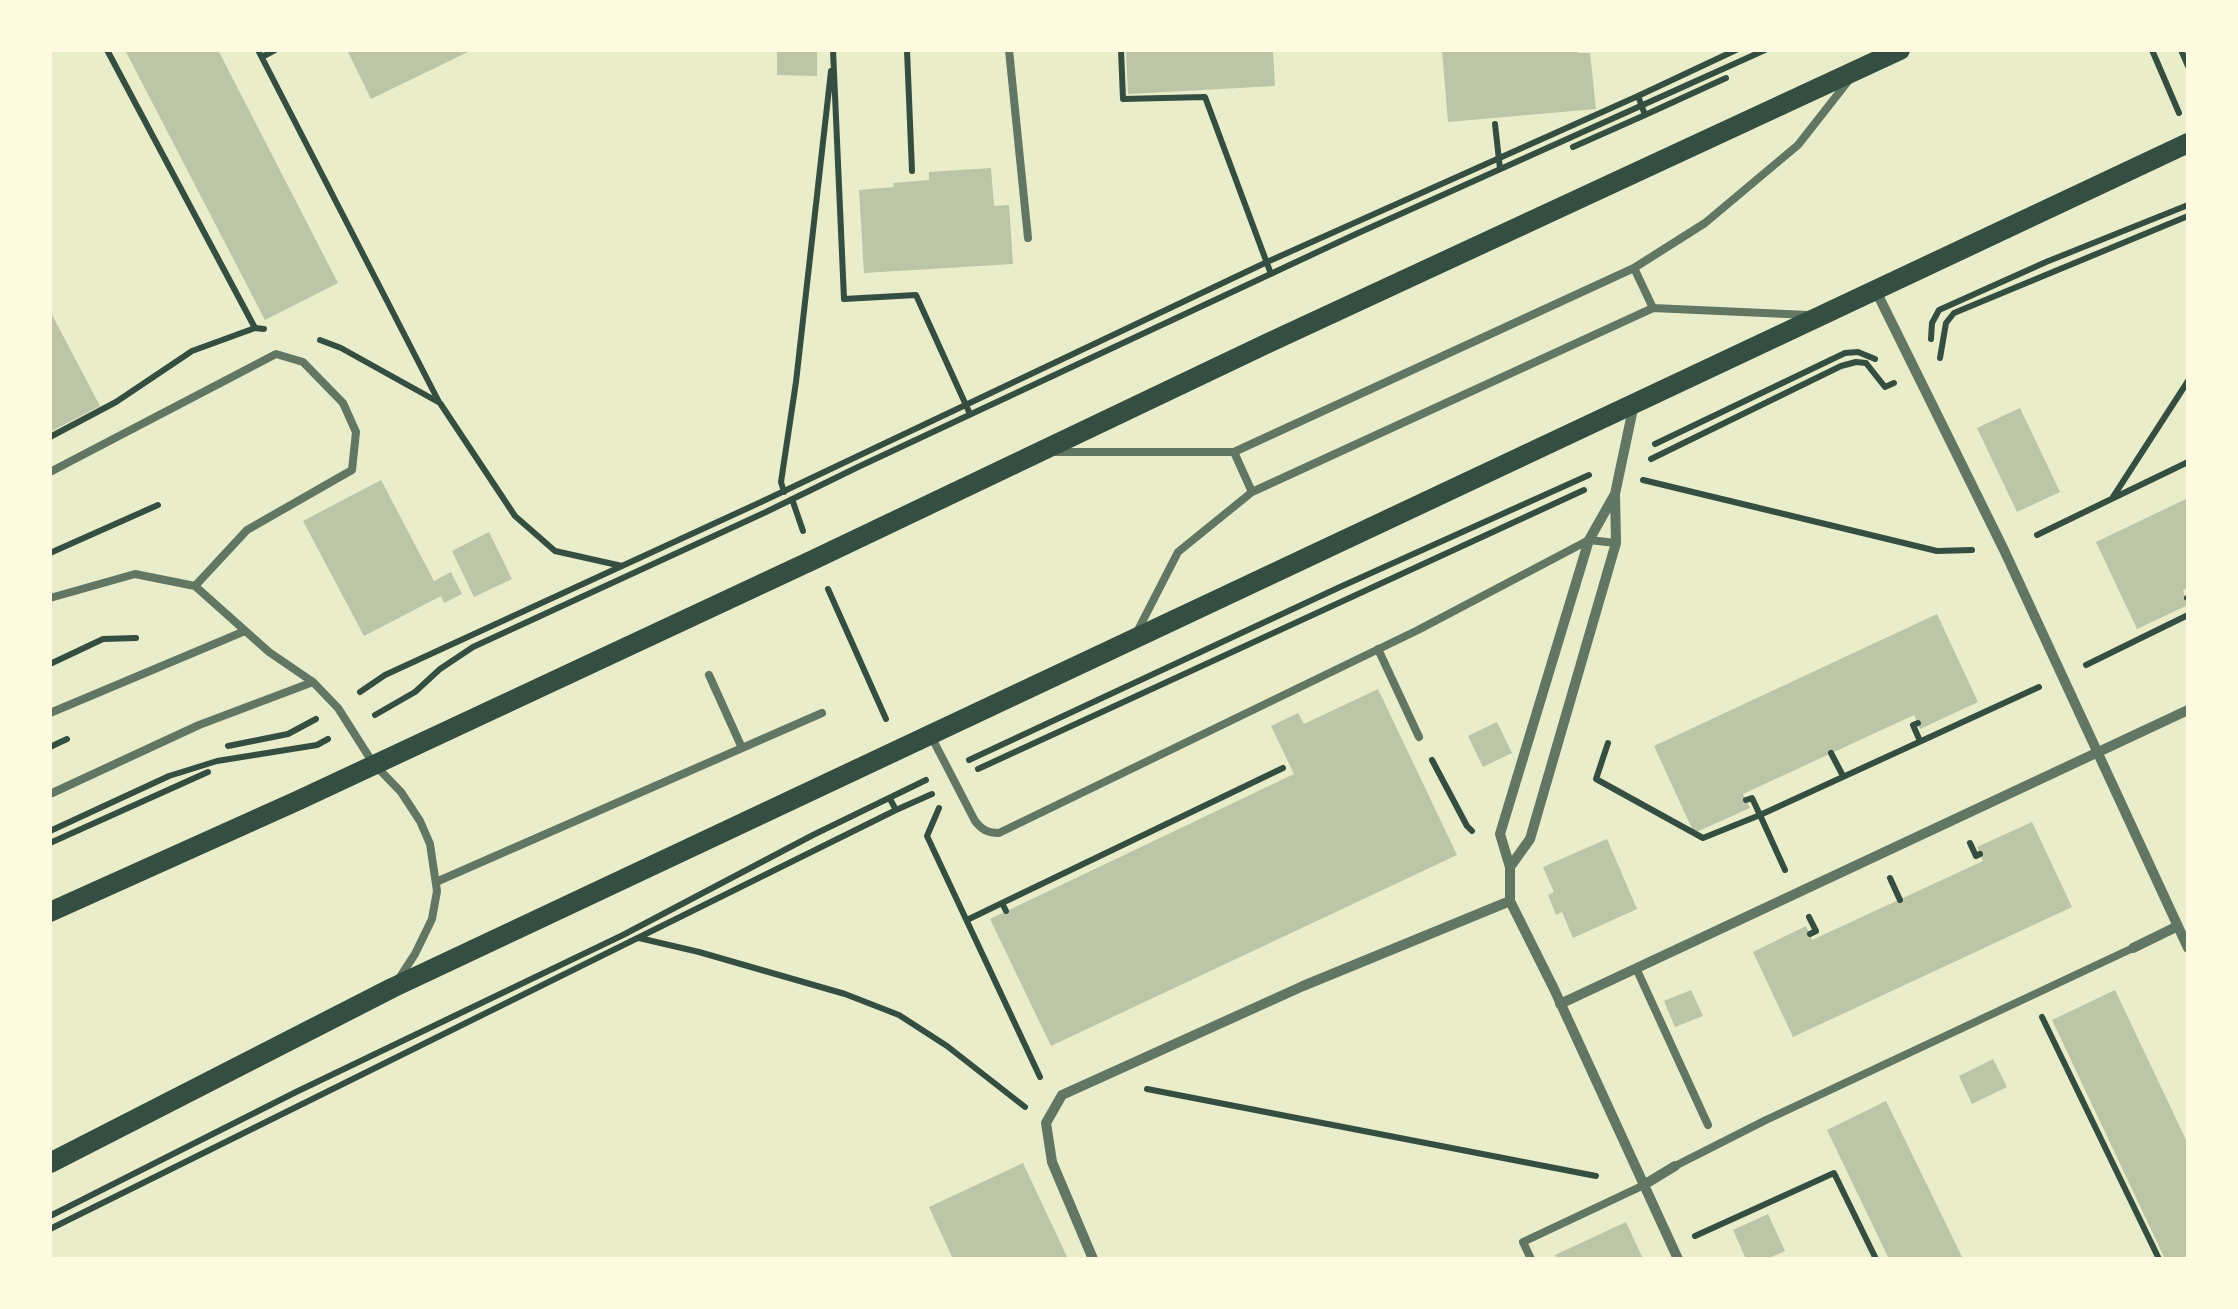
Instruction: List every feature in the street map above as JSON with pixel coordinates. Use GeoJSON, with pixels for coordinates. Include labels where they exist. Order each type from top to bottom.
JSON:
{"type":"FeatureCollection","features":[{"type":"Feature","properties":{"kind":"main road"},"geometry":{"type":"LineString","coordinates":[[50,912],[299,800],[1900,50]]}},
{"type":"Feature","properties":{"kind":"main road"},"geometry":{"type":"LineString","coordinates":[[50,1163],[392,988],[2188,143]]}},
{"type":"Feature","properties":{"kind":"street"},"geometry":{"type":"LineString","coordinates":[[1876,290],[2063,676],[2188,948]]}},
{"type":"Feature","properties":{"kind":"street"},"geometry":{"type":"LineString","coordinates":[[1510,867],[1530,839],[1616,543],[1615,494],[1634,403]]}},
{"type":"Feature","properties":{"kind":"street"},"geometry":{"type":"LineString","coordinates":[[1615,494],[1589,540],[1500,834],[1510,867],[1510,901],[1675,1253]]}},
{"type":"Feature","properties":{"kind":"street"},"geometry":{"type":"LineString","coordinates":[[1560,1004],[2188,710]]}},
{"type":"Feature","properties":{"kind":"street"},"geometry":{"type":"LineString","coordinates":[[1093,1259],[1052,1162],[1046,1123],[1062,1094],[1303,986],[1510,901]]}},
{"type":"Feature","properties":{"kind":"street"},"geometry":{"type":"LineString","coordinates":[[2133,948],[2178,926]]}},
{"type":"Feature","properties":{"kind":"street"},"geometry":{"type":"LineString","coordinates":[[1642,1186],[1675,1166]]}},
{"type":"Feature","properties":{"kind":"lane"},"geometry":{"type":"LineString","coordinates":[[1009,50],[1028,238]]}},
{"type":"Feature","properties":{"kind":"lane"},"geometry":{"type":"LineString","coordinates":[[1040,451],[1234,452],[1634,268],[1704,223],[1798,145],[1858,69]]}},
{"type":"Feature","properties":{"kind":"lane"},"geometry":{"type":"LineString","coordinates":[[1634,268],[1652,308]]}},
{"type":"Feature","properties":{"kind":"lane"},"geometry":{"type":"LineString","coordinates":[[1134,639],[1178,552],[1252,492],[1652,308],[1820,316]]}},
{"type":"Feature","properties":{"kind":"lane"},"geometry":{"type":"LineString","coordinates":[[50,472],[276,354],[304,362],[343,403],[356,432],[352,470],[247,530],[195,586]]}},
{"type":"Feature","properties":{"kind":"lane"},"geometry":{"type":"LineString","coordinates":[[1234,452],[1252,492]]}},
{"type":"Feature","properties":{"kind":"lane"},"geometry":{"type":"LineString","coordinates":[[930,734],[974,821],[982,829],[1000,833],[1378,650],[1589,540],[1616,543]]}},
{"type":"Feature","properties":{"kind":"lane"},"geometry":{"type":"LineString","coordinates":[[50,598],[134,574],[195,586],[269,652],[313,682],[338,708],[374,763],[420,821],[430,844],[438,891],[432,920],[392,988]]}},
{"type":"Feature","properties":{"kind":"lane"},"geometry":{"type":"LineString","coordinates":[[50,713],[245,631]]}},
{"type":"Feature","properties":{"kind":"lane"},"geometry":{"type":"LineString","coordinates":[[1378,650],[1419,736]]}},
{"type":"Feature","properties":{"kind":"lane"},"geometry":{"type":"LineString","coordinates":[[710,675],[742,748]]}},
{"type":"Feature","properties":{"kind":"lane"},"geometry":{"type":"LineString","coordinates":[[50,794],[198,725],[313,682]]}},
{"type":"Feature","properties":{"kind":"lane"},"geometry":{"type":"LineString","coordinates":[[436,882],[822,713]]}},
{"type":"Feature","properties":{"kind":"lane"},"geometry":{"type":"LineString","coordinates":[[2178,926],[2188,916]]}},
{"type":"Feature","properties":{"kind":"lane"},"geometry":{"type":"LineString","coordinates":[[1675,1166],[2133,948]]}},
{"type":"Feature","properties":{"kind":"lane"},"geometry":{"type":"LineString","coordinates":[[1636,968],[1708,1125]]}},
{"type":"Feature","properties":{"kind":"lane"},"geometry":{"type":"LineString","coordinates":[[1531,1259],[1523,1242],[1642,1186]]}},
{"type":"Feature","properties":{"kind":"path"},"geometry":{"type":"LineString","coordinates":[[107,50],[255,328]]}},
{"type":"Feature","properties":{"kind":"path"},"geometry":{"type":"LineString","coordinates":[[276,50],[260,54],[440,403]]}},
{"type":"Feature","properties":{"kind":"path"},"geometry":{"type":"LineString","coordinates":[[833,50],[844,299],[916,295],[970,414]]}},
{"type":"Feature","properties":{"kind":"path"},"geometry":{"type":"LineString","coordinates":[[784,492],[781,482],[815,228],[833,50]]}},
{"type":"Feature","properties":{"kind":"path"},"geometry":{"type":"LineString","coordinates":[[907,50],[912,171]]}},
{"type":"Feature","properties":{"kind":"path"},"geometry":{"type":"LineString","coordinates":[[1121,50],[1123,98],[1205,97],[1271,274]]}},
{"type":"Feature","properties":{"kind":"path"},"geometry":{"type":"LineString","coordinates":[[212,750],[288,734],[338,708],[386,675],[784,492],[1267,262],[1736,50]]}},
{"type":"Feature","properties":{"kind":"path"},"geometry":{"type":"LineString","coordinates":[[1573,147],[1765,50]]}},
{"type":"Feature","properties":{"kind":"path"},"geometry":{"type":"LineString","coordinates":[[2152,50],[2181,117]]}},
{"type":"Feature","properties":{"kind":"path"},"geometry":{"type":"LineString","coordinates":[[2181,50],[2188,66]]}},
{"type":"Feature","properties":{"kind":"path"},"geometry":{"type":"LineString","coordinates":[[50,831],[169,776],[218,761],[317,745],[415,692],[440,668],[473,647],[1500,169],[1726,78]]}},
{"type":"Feature","properties":{"kind":"path"},"geometry":{"type":"LineString","coordinates":[[1638,96],[1644,110]]}},
{"type":"Feature","properties":{"kind":"path"},"geometry":{"type":"LineString","coordinates":[[1495,124],[1500,169]]}},
{"type":"Feature","properties":{"kind":"path"},"geometry":{"type":"LineString","coordinates":[[50,1216],[949,770],[1623,460],[1846,353],[1858,352],[1882,363],[1932,338],[1932,324],[1939,310],[2188,205]]}},
{"type":"Feature","properties":{"kind":"path"},"geometry":{"type":"LineString","coordinates":[[1945,337],[1946,324],[1954,313],[2188,216]]}},
{"type":"Feature","properties":{"kind":"path"},"geometry":{"type":"LineString","coordinates":[[1619,474],[1841,366],[1866,363],[1885,387],[1940,360]]}},
{"type":"Feature","properties":{"kind":"path"},"geometry":{"type":"LineString","coordinates":[[2112,498],[2188,381]]}},
{"type":"Feature","properties":{"kind":"path"},"geometry":{"type":"LineString","coordinates":[[2037,535],[2188,462]]}},
{"type":"Feature","properties":{"kind":"path"},"geometry":{"type":"LineString","coordinates":[[792,500],[916,786]]}},
{"type":"Feature","properties":{"kind":"path"},"geometry":{"type":"LineString","coordinates":[[50,553],[158,505]]}},
{"type":"Feature","properties":{"kind":"path"},"geometry":{"type":"LineString","coordinates":[[2085,666],[2188,615]]}},
{"type":"Feature","properties":{"kind":"path"},"geometry":{"type":"LineString","coordinates":[[50,664],[103,640],[136,638]]}},
{"type":"Feature","properties":{"kind":"path"},"geometry":{"type":"LineString","coordinates":[[1608,744],[1596,779],[1703,838],[2063,676]]}},
{"type":"Feature","properties":{"kind":"path"},"geometry":{"type":"LineString","coordinates":[[1918,723],[1913,725],[1920,741]]}},
{"type":"Feature","properties":{"kind":"path"},"geometry":{"type":"LineString","coordinates":[[1419,736],[1467,826],[1510,867]]}},
{"type":"Feature","properties":{"kind":"path"},"geometry":{"type":"LineString","coordinates":[[1831,754],[1843,776]]}},
{"type":"Feature","properties":{"kind":"path"},"geometry":{"type":"LineString","coordinates":[[967,920],[1004,907],[1283,768]]}},
{"type":"Feature","properties":{"kind":"path"},"geometry":{"type":"LineString","coordinates":[[50,843],[208,772]]}},
{"type":"Feature","properties":{"kind":"path"},"geometry":{"type":"LineString","coordinates":[[50,1229],[954,781]]}},
{"type":"Feature","properties":{"kind":"path"},"geometry":{"type":"LineString","coordinates":[[933,793],[940,809],[927,836],[1042,1080],[1046,1123]]}},
{"type":"Feature","properties":{"kind":"path"},"geometry":{"type":"LineString","coordinates":[[890,798],[896,810]]}},
{"type":"Feature","properties":{"kind":"path"},"geometry":{"type":"LineString","coordinates":[[1746,800],[1752,798],[1795,894]]}},
{"type":"Feature","properties":{"kind":"path"},"geometry":{"type":"LineString","coordinates":[[1886,870],[1900,900]]}},
{"type":"Feature","properties":{"kind":"path"},"geometry":{"type":"LineString","coordinates":[[623,935],[699,952],[830,990],[899,1015],[1046,1123]]}},
{"type":"Feature","properties":{"kind":"path"},"geometry":{"type":"LineString","coordinates":[[2032,995],[2159,1259]]}},
{"type":"Feature","properties":{"kind":"path"},"geometry":{"type":"LineString","coordinates":[[1096,1079],[1642,1186]]}},
{"type":"Feature","properties":{"kind":"path"},"geometry":{"type":"LineString","coordinates":[[1675,1253],[1834,1173],[1876,1259]]}},
{"type":"Feature","properties":{"kind":"building"},"geometry":{"type":"Polygon","coordinates":[[[125,50],[218,50],[338,283],[265,320],[125,50]]]}},
{"type":"Feature","properties":{"kind":"building"},"geometry":{"type":"Polygon","coordinates":[[[347,50],[472,50],[371,99],[347,50]]]}},
{"type":"Feature","properties":{"kind":"building"},"geometry":{"type":"Polygon","coordinates":[[[777,50],[817,50],[817,76],[777,75],[777,50]]]}},
{"type":"Feature","properties":{"kind":"building"},"geometry":{"type":"Polygon","coordinates":[[[1126,50],[1273,50],[1275,86],[1128,94],[1126,50]]]}},
{"type":"Feature","properties":{"kind":"building"},"geometry":{"type":"Polygon","coordinates":[[[1442,50],[1590,53],[1596,109],[1448,122],[1442,50]]]}},
{"type":"Feature","properties":{"kind":"building"},"geometry":{"type":"Polygon","coordinates":[[[991,168],[994,206],[1009,205],[1013,264],[864,273],[859,190],[929,180],[929,172],[991,168]]]}},
{"type":"Feature","properties":{"kind":"building"},"geometry":{"type":"Polygon","coordinates":[[[50,311],[100,406],[50,432],[50,311]]]}},
{"type":"Feature","properties":{"kind":"building"},"geometry":{"type":"Polygon","coordinates":[[[2020,408],[2060,492],[2017,512],[1977,428],[2020,408]]]}},
{"type":"Feature","properties":{"kind":"building"},"geometry":{"type":"Polygon","coordinates":[[[381,480],[434,581],[451,572],[462,594],[444,603],[441,596],[364,636],[303,521],[381,480]]]}},
{"type":"Feature","properties":{"kind":"building"},"geometry":{"type":"Polygon","coordinates":[[[2188,498],[2188,588],[2183,590],[2188,605],[2137,629],[2096,542],[2188,498]]]}},
{"type":"Feature","properties":{"kind":"building"},"geometry":{"type":"Polygon","coordinates":[[[489,532],[512,579],[474,597],[452,551],[489,532]]]}},
{"type":"Feature","properties":{"kind":"building"},"geometry":{"type":"Polygon","coordinates":[[[1937,614],[1978,702],[1920,729],[1914,715],[1743,794],[1750,808],[1694,833],[1654,746],[1937,614]]]}},
{"type":"Feature","properties":{"kind":"building"},"geometry":{"type":"Polygon","coordinates":[[[1378,689],[1457,855],[1051,1046],[990,919],[1294,774],[1271,726],[1298,713],[1304,724],[1378,689]]]}},
{"type":"Feature","properties":{"kind":"building"},"geometry":{"type":"Polygon","coordinates":[[[1497,722],[1512,753],[1483,767],[1468,736],[1497,722]]]}},
{"type":"Feature","properties":{"kind":"building"},"geometry":{"type":"Polygon","coordinates":[[[2032,822],[2072,907],[1793,1037],[1753,952],[1806,926],[1812,940],[1983,861],[1977,847],[2032,822]]]}},
{"type":"Feature","properties":{"kind":"building"},"geometry":{"type":"Polygon","coordinates":[[[1607,839],[1637,909],[1573,938],[1562,912],[1556,915],[1548,895],[1554,892],[1543,867],[1607,839]]]}},
{"type":"Feature","properties":{"kind":"building"},"geometry":{"type":"Polygon","coordinates":[[[1691,990],[1703,1016],[1675,1027],[1664,1001],[1691,990]]]}},
{"type":"Feature","properties":{"kind":"building"},"geometry":{"type":"Polygon","coordinates":[[[2115,990],[2188,1144],[2188,1259],[2165,1259],[2052,1020],[2115,990]]]}},
{"type":"Feature","properties":{"kind":"building"},"geometry":{"type":"Polygon","coordinates":[[[1993,1059],[2007,1087],[1972,1104],[1959,1076],[1993,1059]]]}},
{"type":"Feature","properties":{"kind":"building"},"geometry":{"type":"Polygon","coordinates":[[[1886,1101],[1963,1259],[1889,1259],[1827,1130],[1886,1101]]]}},
{"type":"Feature","properties":{"kind":"building"},"geometry":{"type":"Polygon","coordinates":[[[1023,1163],[1068,1259],[953,1259],[929,1207],[1023,1163]]]}},
{"type":"Feature","properties":{"kind":"building"},"geometry":{"type":"Polygon","coordinates":[[[1768,1214],[1785,1251],[1767,1259],[1746,1259],[1733,1230],[1768,1214]]]}},
{"type":"Feature","properties":{"kind":"building"},"geometry":{"type":"Polygon","coordinates":[[[1626,1222],[1643,1259],[1558,1259],[1555,1255],[1626,1222]]]}}]}
